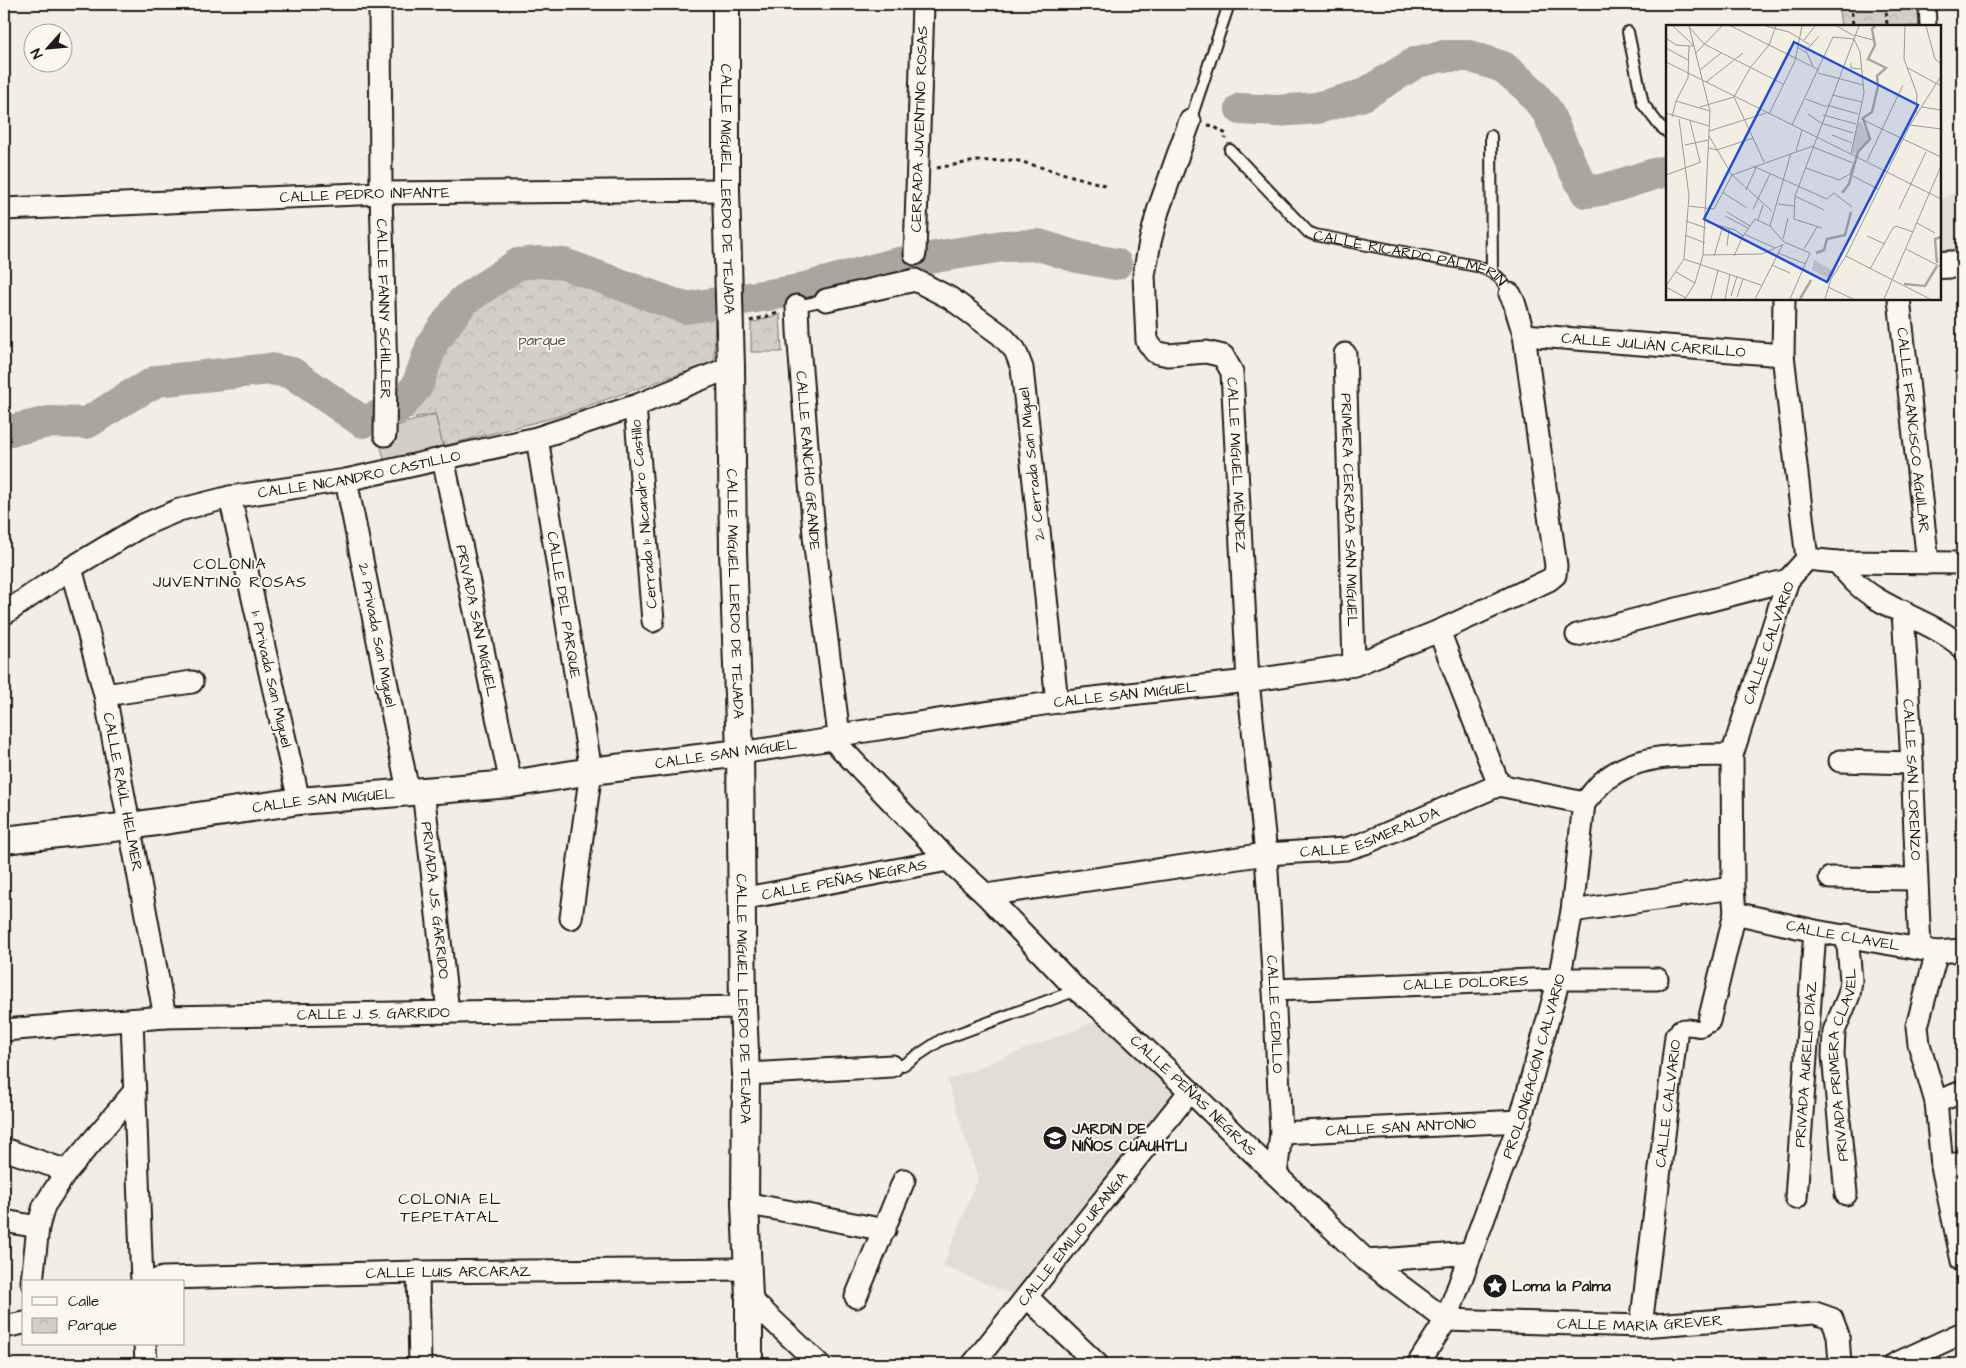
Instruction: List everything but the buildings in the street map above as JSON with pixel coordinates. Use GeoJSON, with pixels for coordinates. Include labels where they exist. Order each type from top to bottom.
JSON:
{"type":"FeatureCollection","features":[{"type":"Feature","properties":{"kind":"street","name":"CALLE FANNY SCHILLER"},"geometry":{"type":"LineString","coordinates":[[380,4],[381,193],[386,417]]}},
{"type":"Feature","properties":{"kind":"street","name":"CALLE MIGUEL LERDO DE TEJADA"},"geometry":{"type":"LineString","coordinates":[[726,4],[726,190],[733,551],[740,753],[743,1007],[746,1074],[744,1203],[749,1364]]}},
{"type":"Feature","properties":{"kind":"street","name":"CERRADA JUVENTINO ROSAS"},"geometry":{"type":"LineString","coordinates":[[914,254],[923,4]]}},
{"type":"Feature","properties":{"kind":"street"},"geometry":{"type":"LineString","coordinates":[[1927,4],[1928,25]]}},
{"type":"Feature","properties":{"kind":"street","name":"CALLE MIGUEL MÉNDEZ"},"geometry":{"type":"LineString","coordinates":[[1190,121],[1150,242],[1144,274],[1146,341],[1155,352],[1168,355],[1206,352],[1223,356],[1232,372],[1248,681]]}},
{"type":"Feature","properties":{"kind":"street","name":"CALLE PEDRO INFANTE"},"geometry":{"type":"LineString","coordinates":[[4,209],[381,193],[726,190]]}},
{"type":"Feature","properties":{"kind":"street"},"geometry":{"type":"LineString","coordinates":[[1941,265],[1962,264]]}},
{"type":"Feature","properties":{"kind":"street","name":"2ª Cerrada San Miguel"},"geometry":{"type":"LineString","coordinates":[[826,300],[915,280],[950,298],[1001,335],[1015,350],[1022,368],[1057,702]]}},
{"type":"Feature","properties":{"kind":"street","name":"CALLE RICARDO PALMERÍN"},"geometry":{"type":"LineString","coordinates":[[1510,294],[1524,335],[1556,566],[1555,575]]}},
{"type":"Feature","properties":{"kind":"street"},"geometry":{"type":"LineString","coordinates":[[1784,300],[1783,355],[1807,559],[1838,562],[1962,563]]}},
{"type":"Feature","properties":{"kind":"street","name":"CALLE FRANCISCO AGUILAR"},"geometry":{"type":"LineString","coordinates":[[1899,300],[1928,563]]}},
{"type":"Feature","properties":{"kind":"street","name":"CALLE RANCHO GRANDE"},"geometry":{"type":"LineString","coordinates":[[797,306],[815,546],[835,737]]}},
{"type":"Feature","properties":{"kind":"street","name":"CALLE JULIÁN CARRILLO"},"geometry":{"type":"LineString","coordinates":[[1524,335],[1783,355]]}},
{"type":"Feature","properties":{"kind":"street","name":"PRIMERA CERRADA SAN MIGUEL"},"geometry":{"type":"LineString","coordinates":[[1344,354],[1354,665]]}},
{"type":"Feature","properties":{"kind":"street","name":"CALLE NICANDRO CASTILLO"},"geometry":{"type":"LineString","coordinates":[[4,614],[71,568],[143,524],[179,510],[230,497],[346,480],[537,438],[635,406],[730,359]]}},
{"type":"Feature","properties":{"kind":"street","name":"Cerrada 1ª Nicandro Castillo"},"geometry":{"type":"LineString","coordinates":[[635,406],[653,621]]}},
{"type":"Feature","properties":{"kind":"street","name":"CALLE DEL PARQUE"},"geometry":{"type":"LineString","coordinates":[[537,438],[591,771],[571,918]]}},
{"type":"Feature","properties":{"kind":"street","name":"PRIVADA SAN MIGUEL"},"geometry":{"type":"LineString","coordinates":[[443,458],[511,784]]}},
{"type":"Feature","properties":{"kind":"street","name":"2ª Privada San Miguel"},"geometry":{"type":"LineString","coordinates":[[346,480],[416,791]]}},
{"type":"Feature","properties":{"kind":"street","name":"1ª Privada San Miguel"},"geometry":{"type":"LineString","coordinates":[[230,497],[299,801]]}},
{"type":"Feature","properties":{"kind":"street","name":"CALLE CALVARIO"},"geometry":{"type":"LineString","coordinates":[[1641,1326],[1676,1036],[1679,1028],[1687,1026],[1700,1030],[1706,1027],[1709,1021],[1734,901],[1732,755],[1788,580],[1807,559]]}},
{"type":"Feature","properties":{"kind":"street"},"geometry":{"type":"LineString","coordinates":[[1838,562],[1852,580],[1874,597],[1903,611],[1962,647]]}},
{"type":"Feature","properties":{"kind":"street","name":"CALLE RAÚL HELMER"},"geometry":{"type":"LineString","coordinates":[[71,568],[106,695],[165,1017]]}},
{"type":"Feature","properties":{"kind":"street","name":"CALLE SAN MIGUEL"},"geometry":{"type":"LineString","coordinates":[[4,840],[130,826],[299,801],[511,784],[591,771],[740,753],[1057,702],[1248,681],[1354,665],[1439,631],[1549,580],[1555,575]]}},
{"type":"Feature","properties":{"kind":"street"},"geometry":{"type":"LineString","coordinates":[[1577,636],[1788,580]]}},
{"type":"Feature","properties":{"kind":"street","name":"CALLE SAN LORENZO"},"geometry":{"type":"LineString","coordinates":[[1903,611],[1912,763],[1916,879],[1928,950],[1917,1026],[1919,1044],[1952,1164],[1962,1261]]}},
{"type":"Feature","properties":{"kind":"street"},"geometry":{"type":"LineString","coordinates":[[1439,631],[1499,785],[1584,803],[1604,780],[1622,769],[1644,761],[1666,756],[1732,755]]}},
{"type":"Feature","properties":{"kind":"street","name":"CALLE CEDILLO"},"geometry":{"type":"LineString","coordinates":[[1248,681],[1266,854],[1274,990],[1281,1132],[1276,1175]]}},
{"type":"Feature","properties":{"kind":"street"},"geometry":{"type":"LineString","coordinates":[[106,695],[192,682]]}},
{"type":"Feature","properties":{"kind":"street","name":"CALLE PEÑAS NEGRAS"},"geometry":{"type":"LineString","coordinates":[[835,737],[948,860],[986,896],[1077,990],[1114,1020],[1190,1091],[1367,1261],[1446,1320]]}},
{"type":"Feature","properties":{"kind":"street"},"geometry":{"type":"LineString","coordinates":[[1840,761],[1912,763]]}},
{"type":"Feature","properties":{"kind":"street","name":"CALLE ESMERALDA"},"geometry":{"type":"LineString","coordinates":[[986,896],[1266,854],[1346,849],[1365,843],[1499,785]]}},
{"type":"Feature","properties":{"kind":"street","name":"PRIVADA J.S. GARRIDO"},"geometry":{"type":"LineString","coordinates":[[416,791],[448,1012]]}},
{"type":"Feature","properties":{"kind":"street","name":"PROLONGACIÓN CALVARIO"},"geometry":{"type":"LineString","coordinates":[[1418,1364],[1446,1320],[1520,1121],[1559,979],[1572,911],[1584,803]]}},
{"type":"Feature","properties":{"kind":"street","name":"CALLE PEÑAS NEGRAS"},"geometry":{"type":"LineString","coordinates":[[741,899],[948,860]]}},
{"type":"Feature","properties":{"kind":"street"},"geometry":{"type":"LineString","coordinates":[[1830,878],[1916,879]]}},
{"type":"Feature","properties":{"kind":"street","name":"CALLE CLAVEL"},"geometry":{"type":"LineString","coordinates":[[1572,911],[1734,901],[1815,931],[1928,950],[1962,950]]}},
{"type":"Feature","properties":{"kind":"street","name":"PRIVADA AURELIO DÍAZ"},"geometry":{"type":"LineString","coordinates":[[1796,1198],[1815,931]]}},
{"type":"Feature","properties":{"kind":"street","name":"PRIVADA PRIMERA CLAVEL"},"geometry":{"type":"LineString","coordinates":[[1846,1194],[1833,1055],[1834,1031],[1849,995],[1851,980],[1847,935]]}},
{"type":"Feature","properties":{"kind":"street","name":"CALLE DOLORES"},"geometry":{"type":"LineString","coordinates":[[1274,990],[1559,979],[1657,980]]}},
{"type":"Feature","properties":{"kind":"street","name":"CALLE J. S. GARRIDO"},"geometry":{"type":"LineString","coordinates":[[5,1023],[132,1020],[165,1017],[743,1007]]}},
{"type":"Feature","properties":{"kind":"street"},"geometry":{"type":"LineString","coordinates":[[132,1020],[142,1280]]}},
{"type":"Feature","properties":{"kind":"street"},"geometry":{"type":"LineString","coordinates":[[746,1074],[898,1066]]}},
{"type":"Feature","properties":{"kind":"street","name":"CALLE EMILIO URANGA"},"geometry":{"type":"LineString","coordinates":[[973,1364],[1190,1091]]}},
{"type":"Feature","properties":{"kind":"street"},"geometry":{"type":"LineString","coordinates":[[32,1280],[38,1227],[44,1206],[67,1171],[134,1092]]}},
{"type":"Feature","properties":{"kind":"street"},"geometry":{"type":"LineString","coordinates":[[1936,1102],[1962,1092]]}},
{"type":"Feature","properties":{"kind":"street","name":"CALLE SAN ANTONIO"},"geometry":{"type":"LineString","coordinates":[[1281,1132],[1520,1121]]}},
{"type":"Feature","properties":{"kind":"street"},"geometry":{"type":"LineString","coordinates":[[4,1149],[67,1171]]}},
{"type":"Feature","properties":{"kind":"street"},"geometry":{"type":"LineString","coordinates":[[856,1297],[904,1180]]}},
{"type":"Feature","properties":{"kind":"street"},"geometry":{"type":"LineString","coordinates":[[744,1203],[885,1230]]}},
{"type":"Feature","properties":{"kind":"street"},"geometry":{"type":"LineString","coordinates":[[4,1221],[38,1227]]}},
{"type":"Feature","properties":{"kind":"street"},"geometry":{"type":"LineString","coordinates":[[1367,1261],[1471,1253]]}},
{"type":"Feature","properties":{"kind":"street","name":"CALLE LUIS ARCARAZ"},"geometry":{"type":"LineString","coordinates":[[156,1280],[163,1278],[418,1272],[747,1269]]}},
{"type":"Feature","properties":{"kind":"street"},"geometry":{"type":"LineString","coordinates":[[418,1272],[420,1364]]}},
{"type":"Feature","properties":{"kind":"street"},"geometry":{"type":"LineString","coordinates":[[1027,1297],[1097,1364]]}},
{"type":"Feature","properties":{"kind":"street"},"geometry":{"type":"LineString","coordinates":[[748,1298],[819,1364]]}},
{"type":"Feature","properties":{"kind":"street","name":"CALLE MARÍA GREVER"},"geometry":{"type":"LineString","coordinates":[[1446,1320],[1641,1326],[1815,1313],[1832,1319],[1838,1334],[1840,1364]]}},
{"type":"Feature","properties":{"kind":"street"},"geometry":{"type":"LineString","coordinates":[[4,1327],[22,1323]]}},
{"type":"Feature","properties":{"kind":"street"},"geometry":{"type":"LineString","coordinates":[[1895,1364],[1962,1333]]}},
{"type":"Feature","properties":{"kind":"street"},"geometry":{"type":"LineString","coordinates":[[145,1346],[146,1364]]}},
{"type":"Feature","properties":{"kind":"lane","name":"CALLE MIGUEL MÉNDEZ"},"geometry":{"type":"LineString","coordinates":[[1190,121],[1229,4]]}},
{"type":"Feature","properties":{"kind":"lane"},"geometry":{"type":"LineString","coordinates":[[1628,32],[1643,104],[1659,126],[1666,131]]}},
{"type":"Feature","properties":{"kind":"lane"},"geometry":{"type":"LineString","coordinates":[[1491,136],[1492,272]]}},
{"type":"Feature","properties":{"kind":"lane","name":"CALLE RICARDO PALMERÍN"},"geometry":{"type":"LineString","coordinates":[[1230,150],[1308,232],[1315,235],[1476,266],[1502,278],[1510,294]]}},
{"type":"Feature","properties":{"kind":"lane"},"geometry":{"type":"LineString","coordinates":[[797,306],[826,300]]}},
{"type":"Feature","properties":{"kind":"lane"},"geometry":{"type":"LineString","coordinates":[[898,1066],[941,1040],[1077,990]]}},
{"type":"Feature","properties":{"kind":"path"},"geometry":{"type":"LineString","coordinates":[[1851,4],[1854,25]]}},
{"type":"Feature","properties":{"kind":"path"},"geometry":{"type":"LineString","coordinates":[[1886,4],[1887,25]]}},
{"type":"Feature","properties":{"kind":"path"},"geometry":{"type":"LineString","coordinates":[[1190,121],[1201,125],[1213,126],[1226,134],[1224,148],[1230,150]]}},
{"type":"Feature","properties":{"kind":"path"},"geometry":{"type":"LineString","coordinates":[[917,173],[947,165],[976,161],[1015,160],[1108,186]]}},
{"type":"Feature","properties":{"kind":"path"},"geometry":{"type":"LineString","coordinates":[[747,323],[797,306]]}},
{"type":"Feature","properties":{"kind":"shaded area"},"geometry":{"type":"Polygon","coordinates":[[[1962,189],[1962,254],[1941,255],[1941,200],[1962,189]]]}},
{"type":"Feature","properties":{"kind":"shaded area","name":"JARDIN DE NIÑOS CUAUHTLI"},"geometry":{"type":"Polygon","coordinates":[[[1100,1020],[1177,1097],[1015,1296],[943,1266],[978,1178],[947,1080],[1100,1020]]]}},
{"type":"Feature","properties":{"kind":"green space"},"geometry":{"type":"Polygon","coordinates":[[[1838,4],[1921,4],[1922,25],[1841,25],[1838,4]]]}},
{"type":"Feature","properties":{"kind":"green space","name":"parque"},"geometry":{"type":"Polygon","coordinates":[[[539,262],[564,264],[685,308],[715,304],[714,362],[556,417],[443,446],[435,414],[400,420],[398,408],[417,386],[433,342],[463,301],[518,264],[539,262]]]}},
{"type":"Feature","properties":{"kind":"green space"},"geometry":{"type":"Polygon","coordinates":[[[780,314],[782,352],[751,352],[751,323],[780,314]]]}},
{"type":"Feature","properties":{"kind":"green space"},"geometry":{"type":"Polygon","coordinates":[[[435,414],[443,446],[385,463],[377,432],[435,414]]]}},
{"type":"Feature","properties":{"kind":"waterway"},"geometry":{"type":"LineString","coordinates":[[1241,109],[1277,111],[1317,108],[1363,95],[1417,62],[1443,56],[1469,56],[1503,67],[1528,88],[1547,111],[1586,192],[1607,189],[1666,171]]}},
{"type":"Feature","properties":{"kind":"waterway"},"geometry":{"type":"LineString","coordinates":[[4,432],[49,422],[87,423],[157,381],[270,369],[292,373],[363,422],[398,408],[417,386],[433,342],[463,301],[518,264],[539,262],[564,264],[685,308],[794,291],[898,263],[1003,246],[1039,245],[1077,257],[1116,264]]}},
{"type":"Feature","properties":{"kind":"place","name":"JARDIN DE NIÑOS CUAUHTLI"},"geometry":{"type":"Point","coordinates":[1055,1138]}},
{"type":"Feature","properties":{"kind":"place","name":"Loma la Palma"},"geometry":{"type":"Point","coordinates":[1495,1286]}},
{"type":"Feature","properties":{"kind":"district","name":"COLONIA JUVENTINO ROSAS"},"geometry":{"type":"Point","coordinates":[230,573]}},
{"type":"Feature","properties":{"kind":"district","name":"COLONIA EL TEPETATAL"},"geometry":{"type":"Point","coordinates":[450,1208]}}]}
